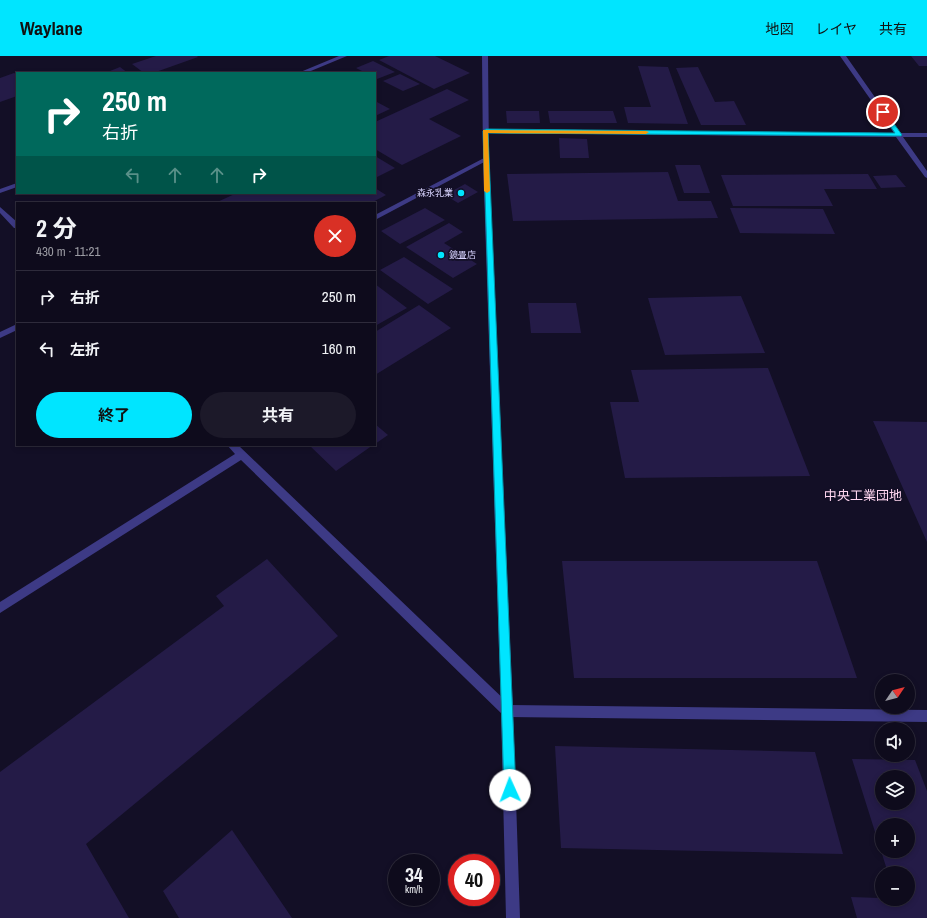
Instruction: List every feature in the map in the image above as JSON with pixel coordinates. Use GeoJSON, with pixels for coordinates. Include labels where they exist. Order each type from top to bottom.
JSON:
{"type":"FeatureCollection","features":[{"type":"Feature","properties":{"kind":"street"},"geometry":{"type":"LineString","coordinates":[[304,72],[344,56]]}},
{"type":"Feature","properties":{"kind":"street"},"geometry":{"type":"LineString","coordinates":[[485,56],[486,159],[508,711],[513,918]]}},
{"type":"Feature","properties":{"kind":"street"},"geometry":{"type":"LineString","coordinates":[[843,56],[927,176]]}},
{"type":"Feature","properties":{"kind":"street"},"geometry":{"type":"LineString","coordinates":[[486,131],[927,135]]}},
{"type":"Feature","properties":{"kind":"street"},"geometry":{"type":"LineString","coordinates":[[376,217],[486,159]]}},
{"type":"Feature","properties":{"kind":"street"},"geometry":{"type":"LineString","coordinates":[[0,191],[16,185]]}},
{"type":"Feature","properties":{"kind":"street"},"geometry":{"type":"LineString","coordinates":[[0,209],[16,225]]}},
{"type":"Feature","properties":{"kind":"street"},"geometry":{"type":"LineString","coordinates":[[0,335],[16,327]]}},
{"type":"Feature","properties":{"kind":"street"},"geometry":{"type":"LineString","coordinates":[[233,446],[508,711],[927,716]]}},
{"type":"Feature","properties":{"kind":"street"},"geometry":{"type":"LineString","coordinates":[[0,608],[242,454]]}},
{"type":"Feature","properties":{"kind":"building"},"geometry":{"type":"Polygon","coordinates":[[[156,56],[198,57],[156,72],[143,72],[132,64],[156,56]]]}},
{"type":"Feature","properties":{"kind":"building"},"geometry":{"type":"Polygon","coordinates":[[[389,56],[435,56],[470,73],[434,89],[379,60],[389,56]]]}},
{"type":"Feature","properties":{"kind":"building"},"geometry":{"type":"Polygon","coordinates":[[[911,56],[927,56],[927,66],[919,66],[911,56]]]}},
{"type":"Feature","properties":{"kind":"building"},"geometry":{"type":"Polygon","coordinates":[[[373,61],[395,72],[377,79],[376,72],[364,72],[356,68],[373,61]]]}},
{"type":"Feature","properties":{"kind":"building"},"geometry":{"type":"Polygon","coordinates":[[[638,66],[668,67],[688,124],[628,123],[624,107],[651,107],[638,66]]]}},
{"type":"Feature","properties":{"kind":"building"},"geometry":{"type":"Polygon","coordinates":[[[120,67],[127,72],[108,72],[120,67]]]}},
{"type":"Feature","properties":{"kind":"building"},"geometry":{"type":"Polygon","coordinates":[[[698,67],[715,102],[734,101],[746,125],[701,125],[676,68],[698,67]]]}},
{"type":"Feature","properties":{"kind":"building"},"geometry":{"type":"Polygon","coordinates":[[[14,73],[16,74],[16,96],[0,102],[0,78],[14,73]]]}},
{"type":"Feature","properties":{"kind":"building"},"geometry":{"type":"Polygon","coordinates":[[[400,74],[420,84],[403,91],[383,81],[400,74]]]}},
{"type":"Feature","properties":{"kind":"building"},"geometry":{"type":"Polygon","coordinates":[[[447,89],[469,100],[429,119],[461,136],[402,165],[376,150],[376,122],[447,89]]]}},
{"type":"Feature","properties":{"kind":"building"},"geometry":{"type":"Polygon","coordinates":[[[376,102],[390,109],[376,116],[376,102]]]}},
{"type":"Feature","properties":{"kind":"building"},"geometry":{"type":"Polygon","coordinates":[[[506,111],[539,111],[540,123],[507,123],[506,111]]]}},
{"type":"Feature","properties":{"kind":"building"},"geometry":{"type":"Polygon","coordinates":[[[548,111],[613,111],[617,123],[550,123],[548,111]]]}},
{"type":"Feature","properties":{"kind":"building"},"geometry":{"type":"Polygon","coordinates":[[[559,138],[587,139],[589,158],[560,158],[559,138]]]}},
{"type":"Feature","properties":{"kind":"building"},"geometry":{"type":"Polygon","coordinates":[[[376,157],[395,168],[376,178],[376,157]]]}},
{"type":"Feature","properties":{"kind":"building"},"geometry":{"type":"Polygon","coordinates":[[[675,165],[700,165],[710,193],[684,193],[675,165]]]}},
{"type":"Feature","properties":{"kind":"building"},"geometry":{"type":"Polygon","coordinates":[[[668,172],[678,201],[711,201],[718,218],[513,221],[507,174],[668,172]]]}},
{"type":"Feature","properties":{"kind":"building"},"geometry":{"type":"Polygon","coordinates":[[[868,174],[877,189],[824,189],[833,206],[733,206],[721,175],[868,174]]]}},
{"type":"Feature","properties":{"kind":"building"},"geometry":{"type":"Polygon","coordinates":[[[896,175],[906,187],[881,188],[873,176],[896,175]]]}},
{"type":"Feature","properties":{"kind":"building","name":"森永乳業"},"geometry":{"type":"Polygon","coordinates":[[[465,184],[478,192],[458,203],[445,195],[465,184]]]}},
{"type":"Feature","properties":{"kind":"building"},"geometry":{"type":"Polygon","coordinates":[[[376,189],[386,195],[373,202],[217,202],[235,194],[376,194],[376,189]]]}},
{"type":"Feature","properties":{"kind":"building"},"geometry":{"type":"Polygon","coordinates":[[[425,208],[445,220],[400,244],[381,231],[425,208]]]}},
{"type":"Feature","properties":{"kind":"building"},"geometry":{"type":"Polygon","coordinates":[[[730,208],[823,209],[835,234],[740,233],[730,208]]]}},
{"type":"Feature","properties":{"kind":"building","name":"鏡畳店"},"geometry":{"type":"Polygon","coordinates":[[[449,223],[463,232],[444,243],[477,264],[453,278],[406,247],[449,223]]]}},
{"type":"Feature","properties":{"kind":"building"},"geometry":{"type":"Polygon","coordinates":[[[404,257],[453,289],[428,304],[380,270],[404,257]]]}},
{"type":"Feature","properties":{"kind":"building"},"geometry":{"type":"Polygon","coordinates":[[[376,285],[407,308],[376,325],[376,285]]]}},
{"type":"Feature","properties":{"kind":"building"},"geometry":{"type":"Polygon","coordinates":[[[741,296],[765,353],[665,355],[648,298],[741,296]]]}},
{"type":"Feature","properties":{"kind":"building"},"geometry":{"type":"Polygon","coordinates":[[[528,303],[576,303],[581,333],[531,333],[528,303]]]}},
{"type":"Feature","properties":{"kind":"building"},"geometry":{"type":"Polygon","coordinates":[[[419,305],[451,328],[376,374],[376,331],[419,305]]]}},
{"type":"Feature","properties":{"kind":"building"},"geometry":{"type":"Polygon","coordinates":[[[768,368],[810,476],[625,478],[610,402],[639,402],[631,370],[768,368]]]}},
{"type":"Feature","properties":{"kind":"building"},"geometry":{"type":"Polygon","coordinates":[[[873,421],[927,422],[927,542],[873,421]]]}},
{"type":"Feature","properties":{"kind":"building"},"geometry":{"type":"Polygon","coordinates":[[[376,425],[388,435],[376,443],[376,425]]]}},
{"type":"Feature","properties":{"kind":"building"},"geometry":{"type":"Polygon","coordinates":[[[310,446],[372,446],[336,471],[310,446]]]}},
{"type":"Feature","properties":{"kind":"building"},"geometry":{"type":"Polygon","coordinates":[[[267,559],[338,636],[86,844],[129,918],[0,918],[0,772],[224,606],[216,596],[267,559]]]}},
{"type":"Feature","properties":{"kind":"building"},"geometry":{"type":"Polygon","coordinates":[[[562,561],[817,561],[857,678],[574,678],[562,561]]]}},
{"type":"Feature","properties":{"kind":"building"},"geometry":{"type":"Polygon","coordinates":[[[555,746],[815,752],[843,854],[561,848],[555,746]]]}},
{"type":"Feature","properties":{"kind":"building"},"geometry":{"type":"Polygon","coordinates":[[[852,759],[875,759],[875,762],[915,762],[915,760],[927,791],[927,918],[857,918],[851,897],[875,898],[875,906],[915,906],[915,866],[886,866],[883,858],[915,858],[915,818],[875,818],[875,832],[852,759]]]}},
{"type":"Feature","properties":{"kind":"building"},"geometry":{"type":"Polygon","coordinates":[[[232,830],[292,918],[179,918],[163,891],[232,830]]]}},
{"type":"Feature","properties":{"kind":"slow traffic"},"geometry":{"type":"LineString","coordinates":[[487,191],[486,131],[646,132]]}},
{"type":"Feature","properties":{"kind":"place","name":"森永乳業"},"geometry":{"type":"Point","coordinates":[461,193]}},
{"type":"Feature","properties":{"kind":"place","name":"鏡畳店"},"geometry":{"type":"Point","coordinates":[441,255]}},
{"type":"Feature","properties":{"kind":"district","name":"中央工業団地"},"geometry":{"type":"Point","coordinates":[863,495]}},
{"type":"Feature","properties":{"kind":"route"},"geometry":{"type":"LineString","coordinates":[[510,790],[486,131],[899,135],[883,112]]}}]}
